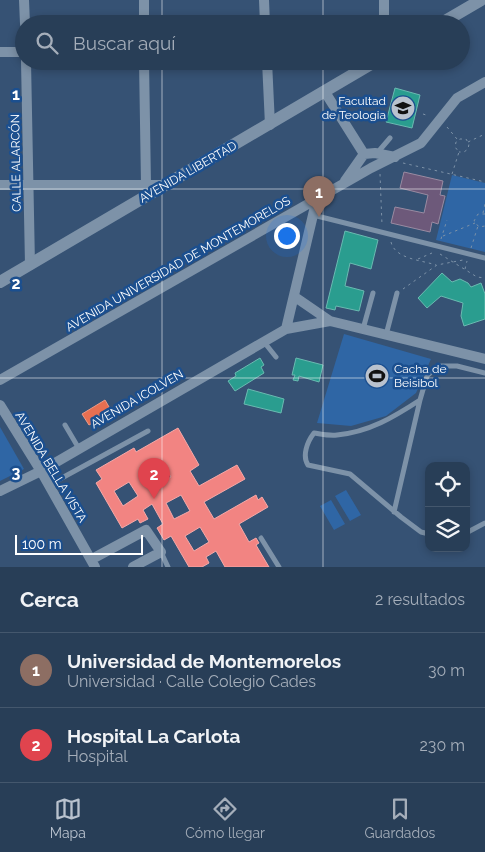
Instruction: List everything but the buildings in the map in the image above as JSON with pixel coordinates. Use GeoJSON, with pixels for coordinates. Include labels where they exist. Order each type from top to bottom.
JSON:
{"type":"FeatureCollection","features":[{"type":"Feature","properties":{"kind":"street"},"geometry":{"type":"LineString","coordinates":[[24,0],[25,15]]}},
{"type":"Feature","properties":{"kind":"street"},"geometry":{"type":"LineString","coordinates":[[144,0],[144,15]]}},
{"type":"Feature","properties":{"kind":"street"},"geometry":{"type":"LineString","coordinates":[[264,0],[265,15]]}},
{"type":"Feature","properties":{"kind":"street"},"geometry":{"type":"LineString","coordinates":[[384,0],[384,15]]}},
{"type":"Feature","properties":{"kind":"street"},"geometry":{"type":"LineString","coordinates":[[455,15],[481,0]]}},
{"type":"Feature","properties":{"kind":"street"},"geometry":{"type":"LineString","coordinates":[[0,52],[15,52]]}},
{"type":"Feature","properties":{"kind":"street","name":"CALLE ALARCÓN"},"geometry":{"type":"LineString","coordinates":[[26,70],[30,265]]}},
{"type":"Feature","properties":{"kind":"street"},"geometry":{"type":"LineString","coordinates":[[144,70],[146,184]]}},
{"type":"Feature","properties":{"kind":"street"},"geometry":{"type":"LineString","coordinates":[[267,70],[270,125]]}},
{"type":"Feature","properties":{"kind":"street","name":"AVENIDA LIBERTAD"},"geometry":{"type":"LineString","coordinates":[[0,282],[361,70]]}},
{"type":"Feature","properties":{"kind":"street","name":"AVENIDA UNIVERSIDAD DE MONTEMORELOS"},"geometry":{"type":"LineString","coordinates":[[0,380],[317,198],[421,143],[457,98],[485,82]]}},
{"type":"Feature","properties":{"kind":"street"},"geometry":{"type":"LineString","coordinates":[[325,92],[375,166]]}},
{"type":"Feature","properties":{"kind":"street"},"geometry":{"type":"LineString","coordinates":[[369,155],[395,157]]}},
{"type":"Feature","properties":{"kind":"street"},"geometry":{"type":"LineString","coordinates":[[369,155],[375,166]]}},
{"type":"Feature","properties":{"kind":"street"},"geometry":{"type":"LineString","coordinates":[[341,186],[369,155]]}},
{"type":"Feature","properties":{"kind":"street"},"geometry":{"type":"LineString","coordinates":[[0,185],[165,185]]}},
{"type":"Feature","properties":{"kind":"street"},"geometry":{"type":"LineString","coordinates":[[317,198],[286,329],[330,321]]}},
{"type":"Feature","properties":{"kind":"street"},"geometry":{"type":"LineString","coordinates":[[295,297],[330,321],[485,359]]}},
{"type":"Feature","properties":{"kind":"street","name":"AVENIDA ICOLVEN"},"geometry":{"type":"LineString","coordinates":[[0,492],[40,471],[78,447],[286,329]]}},
{"type":"Feature","properties":{"kind":"street","name":"AVENIDA BELLA VISTA"},"geometry":{"type":"LineString","coordinates":[[0,406],[48,484],[93,563]]}},
{"type":"Feature","properties":{"kind":"street"},"geometry":{"type":"LineString","coordinates":[[93,563],[144,530],[148,531],[161,552],[133,567]]}},
{"type":"Feature","properties":{"kind":"lane"},"geometry":{"type":"LineString","coordinates":[[369,155],[390,138]]}},
{"type":"Feature","properties":{"kind":"lane"},"geometry":{"type":"LineString","coordinates":[[313,215],[485,258]]}},
{"type":"Feature","properties":{"kind":"lane"},"geometry":{"type":"LineString","coordinates":[[363,329],[373,293]]}},
{"type":"Feature","properties":{"kind":"lane"},"geometry":{"type":"LineString","coordinates":[[386,334],[397,293]]}},
{"type":"Feature","properties":{"kind":"lane"},"geometry":{"type":"LineString","coordinates":[[264,342],[276,357]]}},
{"type":"Feature","properties":{"kind":"lane"},"geometry":{"type":"LineString","coordinates":[[394,512],[427,376],[438,366],[457,366],[485,373]]}},
{"type":"Feature","properties":{"kind":"lane"},"geometry":{"type":"LineString","coordinates":[[420,400],[390,419],[365,430],[338,435],[314,434],[306,448],[305,458],[308,465],[350,474],[394,512],[425,533]]}},
{"type":"Feature","properties":{"kind":"lane"},"geometry":{"type":"LineString","coordinates":[[65,424],[78,447]]}},
{"type":"Feature","properties":{"kind":"lane"},"geometry":{"type":"LineString","coordinates":[[48,484],[148,431]]}},
{"type":"Feature","properties":{"kind":"lane"},"geometry":{"type":"LineString","coordinates":[[470,531],[485,523]]}},
{"type":"Feature","properties":{"kind":"lane"},"geometry":{"type":"LineString","coordinates":[[261,538],[279,567]]}},
{"type":"Feature","properties":{"kind":"lane"},"geometry":{"type":"LineString","coordinates":[[161,552],[168,567]]}},
{"type":"Feature","properties":{"kind":"path"},"geometry":{"type":"LineString","coordinates":[[468,142],[485,134]]}},
{"type":"Feature","properties":{"kind":"path"},"geometry":{"type":"LineString","coordinates":[[452,174],[459,152],[455,145],[458,140],[463,138],[468,142]]}},
{"type":"Feature","properties":{"kind":"path"},"geometry":{"type":"LineString","coordinates":[[459,152],[466,151],[469,146],[468,142]]}},
{"type":"Feature","properties":{"kind":"path"},"geometry":{"type":"LineString","coordinates":[[395,157],[407,165],[485,182]]}},
{"type":"Feature","properties":{"kind":"path"},"geometry":{"type":"LineString","coordinates":[[375,166],[382,231]]}},
{"type":"Feature","properties":{"kind":"path"},"geometry":{"type":"LineString","coordinates":[[475,223],[476,216],[484,214],[485,204]]}},
{"type":"Feature","properties":{"kind":"path"},"geometry":{"type":"LineString","coordinates":[[475,223],[478,226],[485,226]]}},
{"type":"Feature","properties":{"kind":"path"},"geometry":{"type":"LineString","coordinates":[[442,237],[475,223]]}},
{"type":"Feature","properties":{"kind":"path"},"geometry":{"type":"LineString","coordinates":[[469,254],[478,226]]}},
{"type":"Feature","properties":{"kind":"path"},"geometry":{"type":"LineString","coordinates":[[390,233],[394,250],[399,254],[436,265],[452,264],[468,258],[465,270]]}},
{"type":"Feature","properties":{"kind":"path"},"geometry":{"type":"LineString","coordinates":[[418,259],[437,250]]}},
{"type":"Feature","properties":{"kind":"path"},"geometry":{"type":"LineString","coordinates":[[397,293],[436,265]]}},
{"type":"Feature","properties":{"kind":"shaded area"},"geometry":{"type":"Polygon","coordinates":[[[452,175],[485,183],[485,252],[436,240],[452,175]]]}},
{"type":"Feature","properties":{"kind":"shaded area","name":"Cacha de Beisibol"},"geometry":{"type":"Polygon","coordinates":[[[344,334],[431,359],[416,393],[386,416],[351,426],[317,423],[344,334]]]}},
{"type":"Feature","properties":{"kind":"shaded area"},"geometry":{"type":"Polygon","coordinates":[[[0,427],[24,469],[0,481],[0,427]]]}},
{"type":"Feature","properties":{"kind":"shaded area"},"geometry":{"type":"Polygon","coordinates":[[[346,490],[361,515],[350,521],[335,496],[346,490]]]}},
{"type":"Feature","properties":{"kind":"shaded area"},"geometry":{"type":"Polygon","coordinates":[[[331,500],[345,524],[334,530],[320,506],[331,500]]]}},
{"type":"Feature","properties":{"kind":"place","name":"Facultad de Teologia"},"geometry":{"type":"Point","coordinates":[403,108]}},
{"type":"Feature","properties":{"kind":"place","name":"Universidad de Montemorelos"},"geometry":{"type":"Point","coordinates":[319,217]}},
{"type":"Feature","properties":{"kind":"place","name":"Cacha de Beisibol"},"geometry":{"type":"Point","coordinates":[377,376]}},
{"type":"Feature","properties":{"kind":"place","name":"Hospital La Carlota"},"geometry":{"type":"Point","coordinates":[154,499]}}]}
